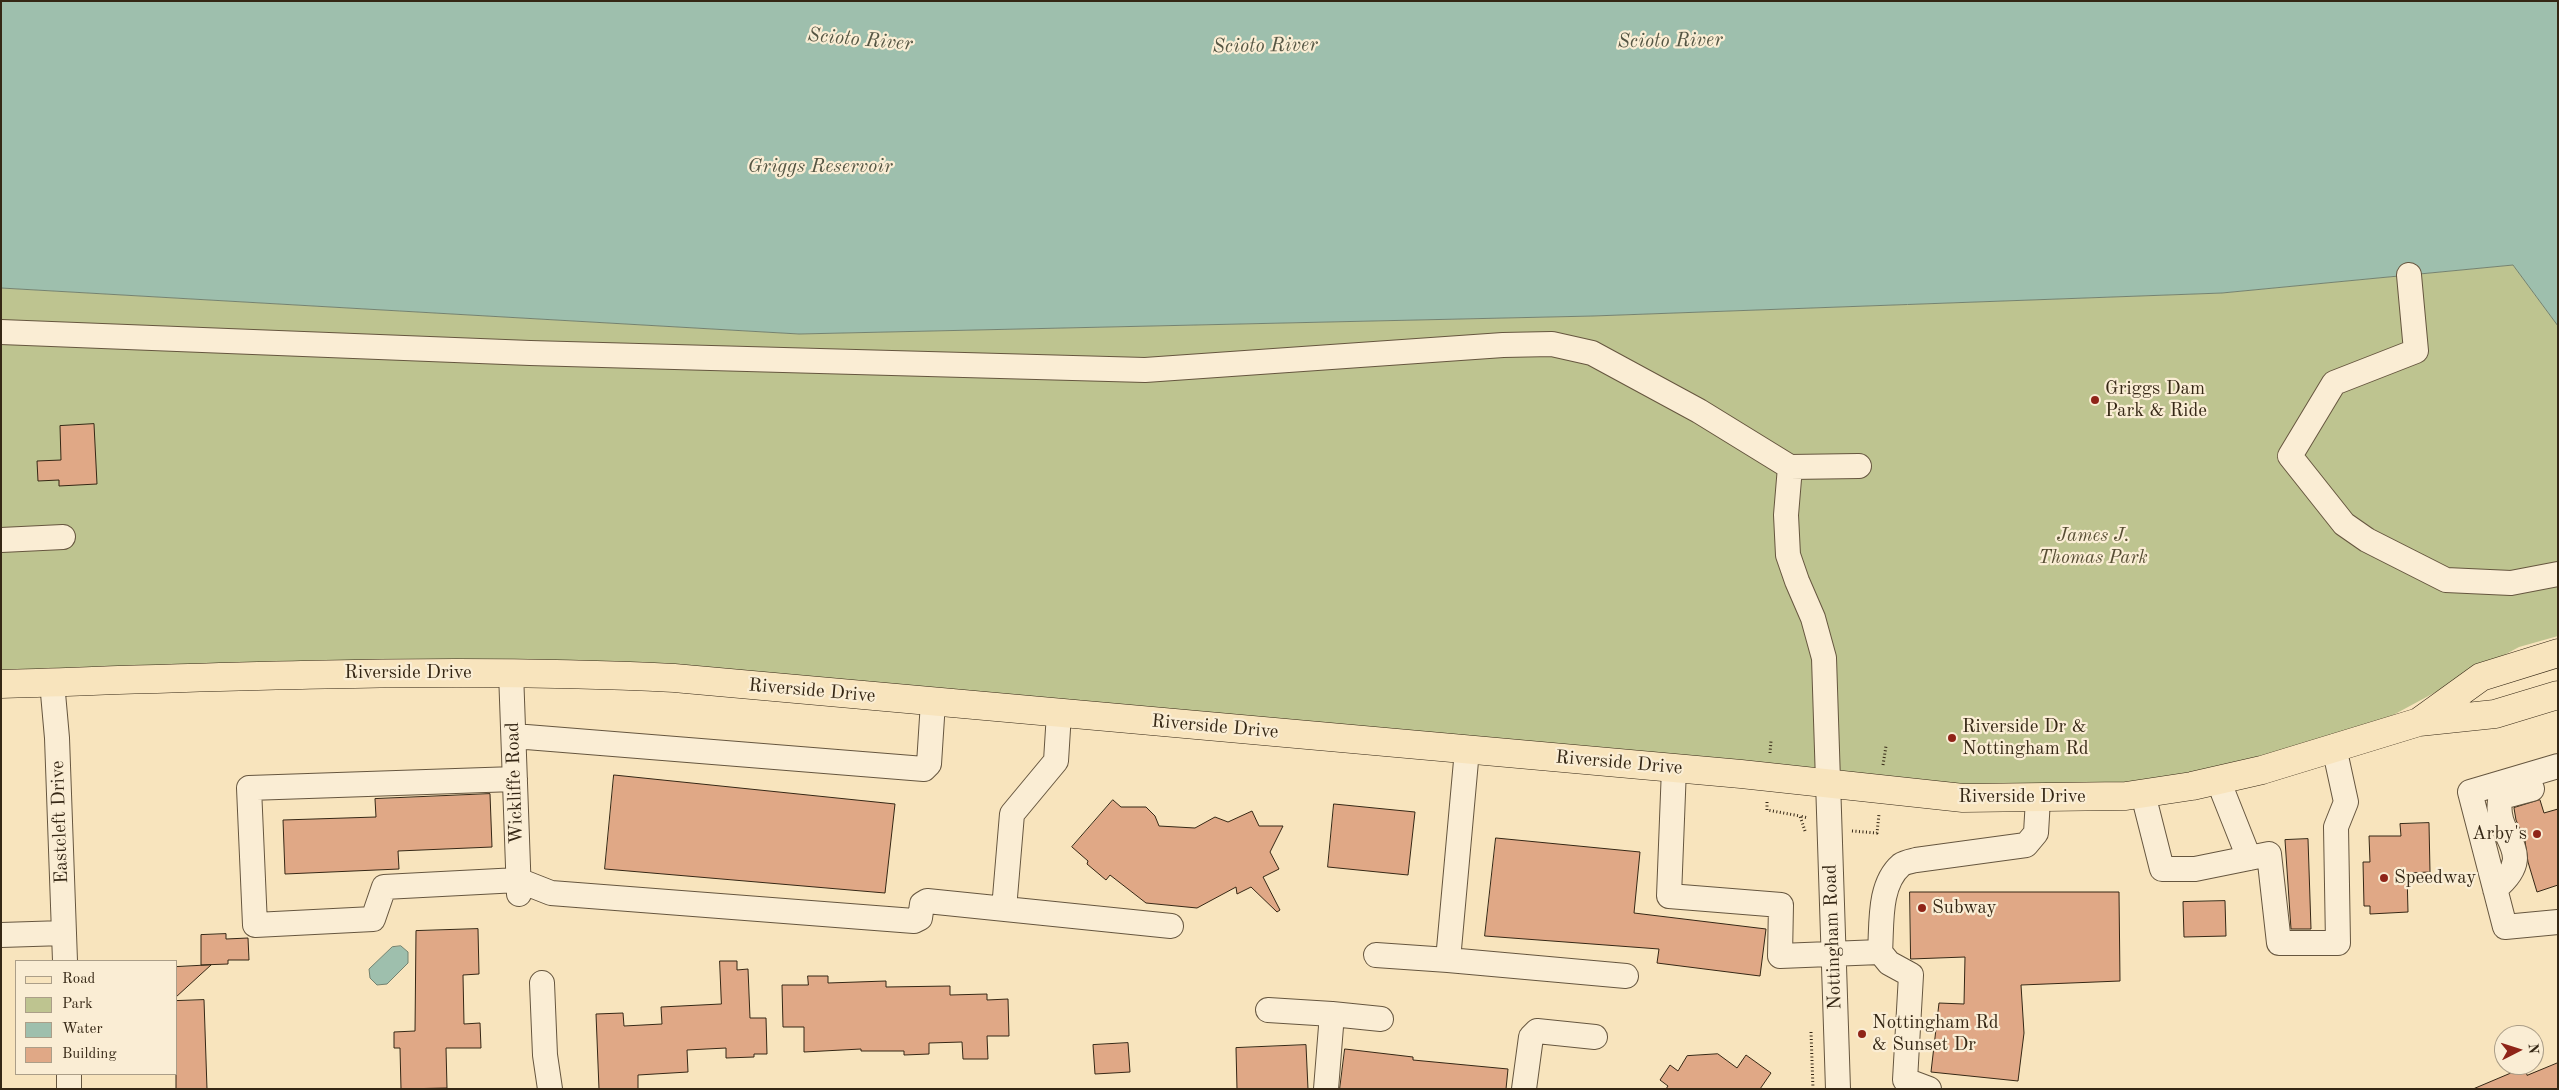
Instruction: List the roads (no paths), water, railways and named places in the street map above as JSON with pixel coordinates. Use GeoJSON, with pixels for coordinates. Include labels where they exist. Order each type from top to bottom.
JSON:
{"type":"FeatureCollection","features":[{"type":"Feature","properties":{"kind":"main road","name":"Riverside Drive"},"geometry":{"type":"LineString","coordinates":[[2419,722],[2481,677],[2558,654]]}},
{"type":"Feature","properties":{"kind":"main road","name":"Riverside Drive"},"geometry":{"type":"LineString","coordinates":[[1,684],[292,674],[511,672],[674,678],[1674,768],[1830,786],[1963,798],[2038,799],[2126,796],[2218,780],[2262,770],[2419,722],[2495,714],[2558,695]]}},
{"type":"Feature","properties":{"kind":"street"},"geometry":{"type":"LineString","coordinates":[[2410,275],[2416,351],[2334,383],[2290,456],[2344,524],[2367,540],[2446,580],[2511,583],[2558,574]]}},
{"type":"Feature","properties":{"kind":"street"},"geometry":{"type":"LineString","coordinates":[[1,332],[530,353],[1145,370],[1439,352],[1503,345],[1552,344],[1592,352],[1699,411],[1790,467],[1859,466]]}},
{"type":"Feature","properties":{"kind":"street","name":"Nottingham Road"},"geometry":{"type":"LineString","coordinates":[[1790,467],[1786,515],[1788,555],[1797,582],[1813,618],[1824,658],[1830,786],[1838,1089]]}},
{"type":"Feature","properties":{"kind":"street"},"geometry":{"type":"LineString","coordinates":[[1,540],[63,537]]}},
{"type":"Feature","properties":{"kind":"street","name":"Wickliffe Road"},"geometry":{"type":"LineString","coordinates":[[511,672],[518,887]]}},
{"type":"Feature","properties":{"kind":"street","name":"Eastcleft Drive"},"geometry":{"type":"LineString","coordinates":[[52,682],[57,738],[65,960]]}},
{"type":"Feature","properties":{"kind":"street"},"geometry":{"type":"LineString","coordinates":[[514,736],[924,769],[929,764],[933,702]]}},
{"type":"Feature","properties":{"kind":"street"},"geometry":{"type":"LineString","coordinates":[[1004,909],[1012,814],[1056,761],[1059,713]]}},
{"type":"Feature","properties":{"kind":"street"},"geometry":{"type":"LineString","coordinates":[[2143,794],[2162,869],[2195,869],[2269,854],[2279,943],[2338,943],[2336,827],[2346,802],[2334,747]]}},
{"type":"Feature","properties":{"kind":"street"},"geometry":{"type":"LineString","coordinates":[[1448,960],[1467,750]]}},
{"type":"Feature","properties":{"kind":"street"},"geometry":{"type":"LineString","coordinates":[[2558,766],[2470,792],[2505,927],[2558,922]]}},
{"type":"Feature","properties":{"kind":"street"},"geometry":{"type":"LineString","coordinates":[[1674,768],[1669,896],[1781,905],[1780,956],[1880,952]]}},
{"type":"Feature","properties":{"kind":"street"},"geometry":{"type":"LineString","coordinates":[[515,779],[249,788],[255,925],[373,920],[384,888],[518,887],[551,893],[914,921],[920,918],[922,904],[927,901],[1171,926]]}},
{"type":"Feature","properties":{"kind":"street"},"geometry":{"type":"LineString","coordinates":[[2218,780],[2249,858]]}},
{"type":"Feature","properties":{"kind":"street"},"geometry":{"type":"LineString","coordinates":[[2495,889],[2512,873],[2514,864],[2514,853],[2499,808],[2500,801],[2506,796],[2558,782]]}},
{"type":"Feature","properties":{"kind":"street"},"geometry":{"type":"LineString","coordinates":[[1929,1089],[1902,1084],[1911,975],[1889,963],[1880,952],[1884,895],[1889,882],[1902,865],[1916,860],[2026,845],[2036,833],[2038,799]]}},
{"type":"Feature","properties":{"kind":"street"},"geometry":{"type":"LineString","coordinates":[[1,935],[64,933]]}},
{"type":"Feature","properties":{"kind":"street"},"geometry":{"type":"LineString","coordinates":[[1376,955],[1626,976]]}},
{"type":"Feature","properties":{"kind":"street"},"geometry":{"type":"LineString","coordinates":[[542,983],[545,1055],[550,1089]]}},
{"type":"Feature","properties":{"kind":"street"},"geometry":{"type":"LineString","coordinates":[[1268,1010],[1381,1019]]}},
{"type":"Feature","properties":{"kind":"street"},"geometry":{"type":"LineString","coordinates":[[1326,1089],[1332,1014]]}},
{"type":"Feature","properties":{"kind":"street"},"geometry":{"type":"LineString","coordinates":[[1524,1089],[1531,1037],[1537,1031],[1596,1037]]}},
{"type":"Feature","properties":{"kind":"street"},"geometry":{"type":"LineString","coordinates":[[68,1075],[69,1089]]}},
{"type":"Feature","properties":{"kind":"water","name":"Griggs Reservoir"},"geometry":{"type":"Polygon","coordinates":[[[1,1],[2558,1],[2558,326],[2513,265],[2222,293],[1593,316],[799,334],[1,288],[1,1]]]}},
{"type":"Feature","properties":{"kind":"water"},"geometry":{"type":"Polygon","coordinates":[[[401,946],[408,952],[408,963],[387,984],[377,985],[370,978],[369,969],[392,947],[401,946]]]}},
{"type":"Feature","properties":{"kind":"place","name":"Griggs Dam Park & Ride"},"geometry":{"type":"Point","coordinates":[2095,400]}},
{"type":"Feature","properties":{"kind":"place","name":"Riverside Dr & Nottingham Rd"},"geometry":{"type":"Point","coordinates":[1952,738]}},
{"type":"Feature","properties":{"kind":"place","name":"Arby's"},"geometry":{"type":"Point","coordinates":[2537,834]}},
{"type":"Feature","properties":{"kind":"place","name":"Speedway"},"geometry":{"type":"Point","coordinates":[2384,878]}},
{"type":"Feature","properties":{"kind":"place","name":"Subway"},"geometry":{"type":"Point","coordinates":[1922,908]}},
{"type":"Feature","properties":{"kind":"place","name":"Nottingham Rd & Sunset Dr"},"geometry":{"type":"Point","coordinates":[1862,1034]}},
{"type":"Feature","properties":{"kind":"water label","name":"Scioto River"},"geometry":{"type":"Point","coordinates":[860,40]}},
{"type":"Feature","properties":{"kind":"water label","name":"Scioto River"},"geometry":{"type":"Point","coordinates":[1670,41]}},
{"type":"Feature","properties":{"kind":"water label","name":"Scioto River"},"geometry":{"type":"Point","coordinates":[1265,46]}},
{"type":"Feature","properties":{"kind":"park label","name":"James J. Thomas Park"},"geometry":{"type":"Point","coordinates":[2093,547]}}]}
